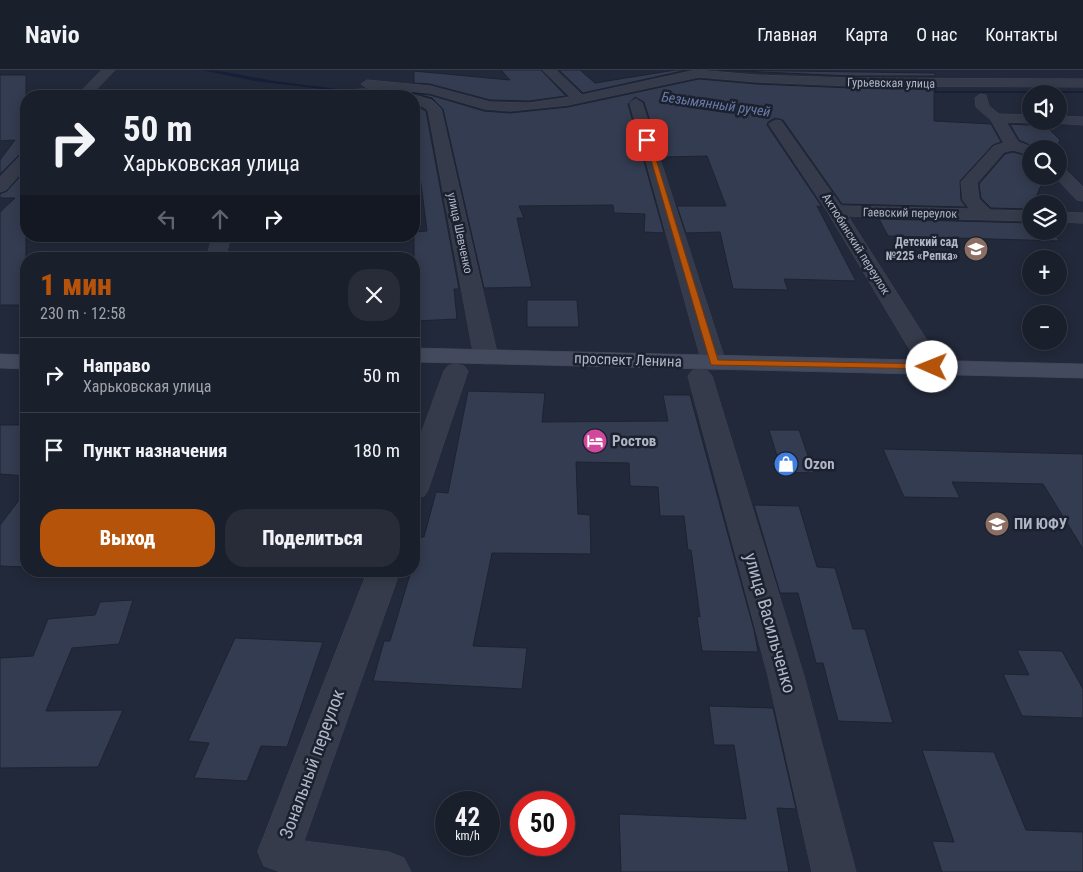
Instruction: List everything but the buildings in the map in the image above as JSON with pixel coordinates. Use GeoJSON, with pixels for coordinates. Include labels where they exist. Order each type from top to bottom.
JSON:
{"type":"FeatureCollection","features":[{"type":"Feature","properties":{"kind":"main road"},"geometry":{"type":"LineString","coordinates":[[0,346],[20,346]]}},
{"type":"Feature","properties":{"kind":"main road","name":"проспект Ленина"},"geometry":{"type":"LineString","coordinates":[[420,355],[486,356],[707,369],[1083,385]]}},
{"type":"Feature","properties":{"kind":"main road"},"geometry":{"type":"LineString","coordinates":[[0,361],[20,362]]}},
{"type":"Feature","properties":{"kind":"main road","name":"проспект Ленина"},"geometry":{"type":"LineString","coordinates":[[420,370],[932,367],[1083,371]]}},
{"type":"Feature","properties":{"kind":"street"},"geometry":{"type":"LineString","coordinates":[[89,90],[109,70]]}},
{"type":"Feature","properties":{"kind":"street"},"geometry":{"type":"LineString","coordinates":[[378,70],[367,84],[404,86],[452,94],[472,103],[500,107],[550,106],[578,98],[703,72]]}},
{"type":"Feature","properties":{"kind":"street"},"geometry":{"type":"LineString","coordinates":[[549,70],[578,98]]}},
{"type":"Feature","properties":{"kind":"street","name":"Гурьевская улица"},"geometry":{"type":"LineString","coordinates":[[703,72],[738,79],[968,84],[1083,83]]}},
{"type":"Feature","properties":{"kind":"street"},"geometry":{"type":"LineString","coordinates":[[981,98],[983,107],[996,118],[1013,145],[1022,148]]}},
{"type":"Feature","properties":{"kind":"street","name":"улица Шевченко"},"geometry":{"type":"LineString","coordinates":[[420,101],[428,103],[434,108],[486,356]]}},
{"type":"Feature","properties":{"kind":"street","name":"улица Васильченко"},"geometry":{"type":"LineString","coordinates":[[636,103],[707,369],[834,872]]}},
{"type":"Feature","properties":{"kind":"street"},"geometry":{"type":"LineString","coordinates":[[996,118],[1022,119]]}},
{"type":"Feature","properties":{"kind":"street"},"geometry":{"type":"LineString","coordinates":[[1067,120],[1083,121]]}},
{"type":"Feature","properties":{"kind":"street","name":"Актюбинский переулок"},"geometry":{"type":"LineString","coordinates":[[776,124],[836,212],[932,367]]}},
{"type":"Feature","properties":{"kind":"street","name":"Гаевский переулок"},"geometry":{"type":"LineString","coordinates":[[985,215],[971,200],[969,182],[999,148],[1013,145]]}},
{"type":"Feature","properties":{"kind":"street"},"geometry":{"type":"LineString","coordinates":[[0,187],[20,165]]}},
{"type":"Feature","properties":{"kind":"street"},"geometry":{"type":"LineString","coordinates":[[1067,180],[1083,196]]}},
{"type":"Feature","properties":{"kind":"street","name":"Гаевский переулок"},"geometry":{"type":"LineString","coordinates":[[836,212],[1022,216]]}},
{"type":"Feature","properties":{"kind":"street"},"geometry":{"type":"LineString","coordinates":[[1067,217],[1083,218]]}},
{"type":"Feature","properties":{"kind":"street"},"geometry":{"type":"LineString","coordinates":[[420,473],[456,371]]}},
{"type":"Feature","properties":{"kind":"street","name":"Зональный переулок"},"geometry":{"type":"LineString","coordinates":[[382,577],[279,852],[302,860],[389,872]]}},
{"type":"Feature","properties":{"kind":"waterway","name":"Безымянный ручей"},"geometry":{"type":"LineString","coordinates":[[204,70],[255,80],[338,90]]}},
{"type":"Feature","properties":{"kind":"waterway","name":"Безымянный ручей"},"geometry":{"type":"LineString","coordinates":[[922,92],[1083,92]]}},
{"type":"Feature","properties":{"kind":"waterway","name":"Безымянный ручей"},"geometry":{"type":"LineString","coordinates":[[420,94],[447,105]]}},
{"type":"Feature","properties":{"kind":"place","name":"Детский сад №225 «Репка»"},"geometry":{"type":"Point","coordinates":[976,249]}},
{"type":"Feature","properties":{"kind":"place","name":"Ростов"},"geometry":{"type":"Point","coordinates":[595,441]}},
{"type":"Feature","properties":{"kind":"place","name":"Ozon"},"geometry":{"type":"Point","coordinates":[786,464]}},
{"type":"Feature","properties":{"kind":"place","name":"ПИ ЮФУ"},"geometry":{"type":"Point","coordinates":[997,524]}},
{"type":"Feature","properties":{"kind":"route"},"geometry":{"type":"LineString","coordinates":[[647,140],[714,362],[932,367]]}}]}
